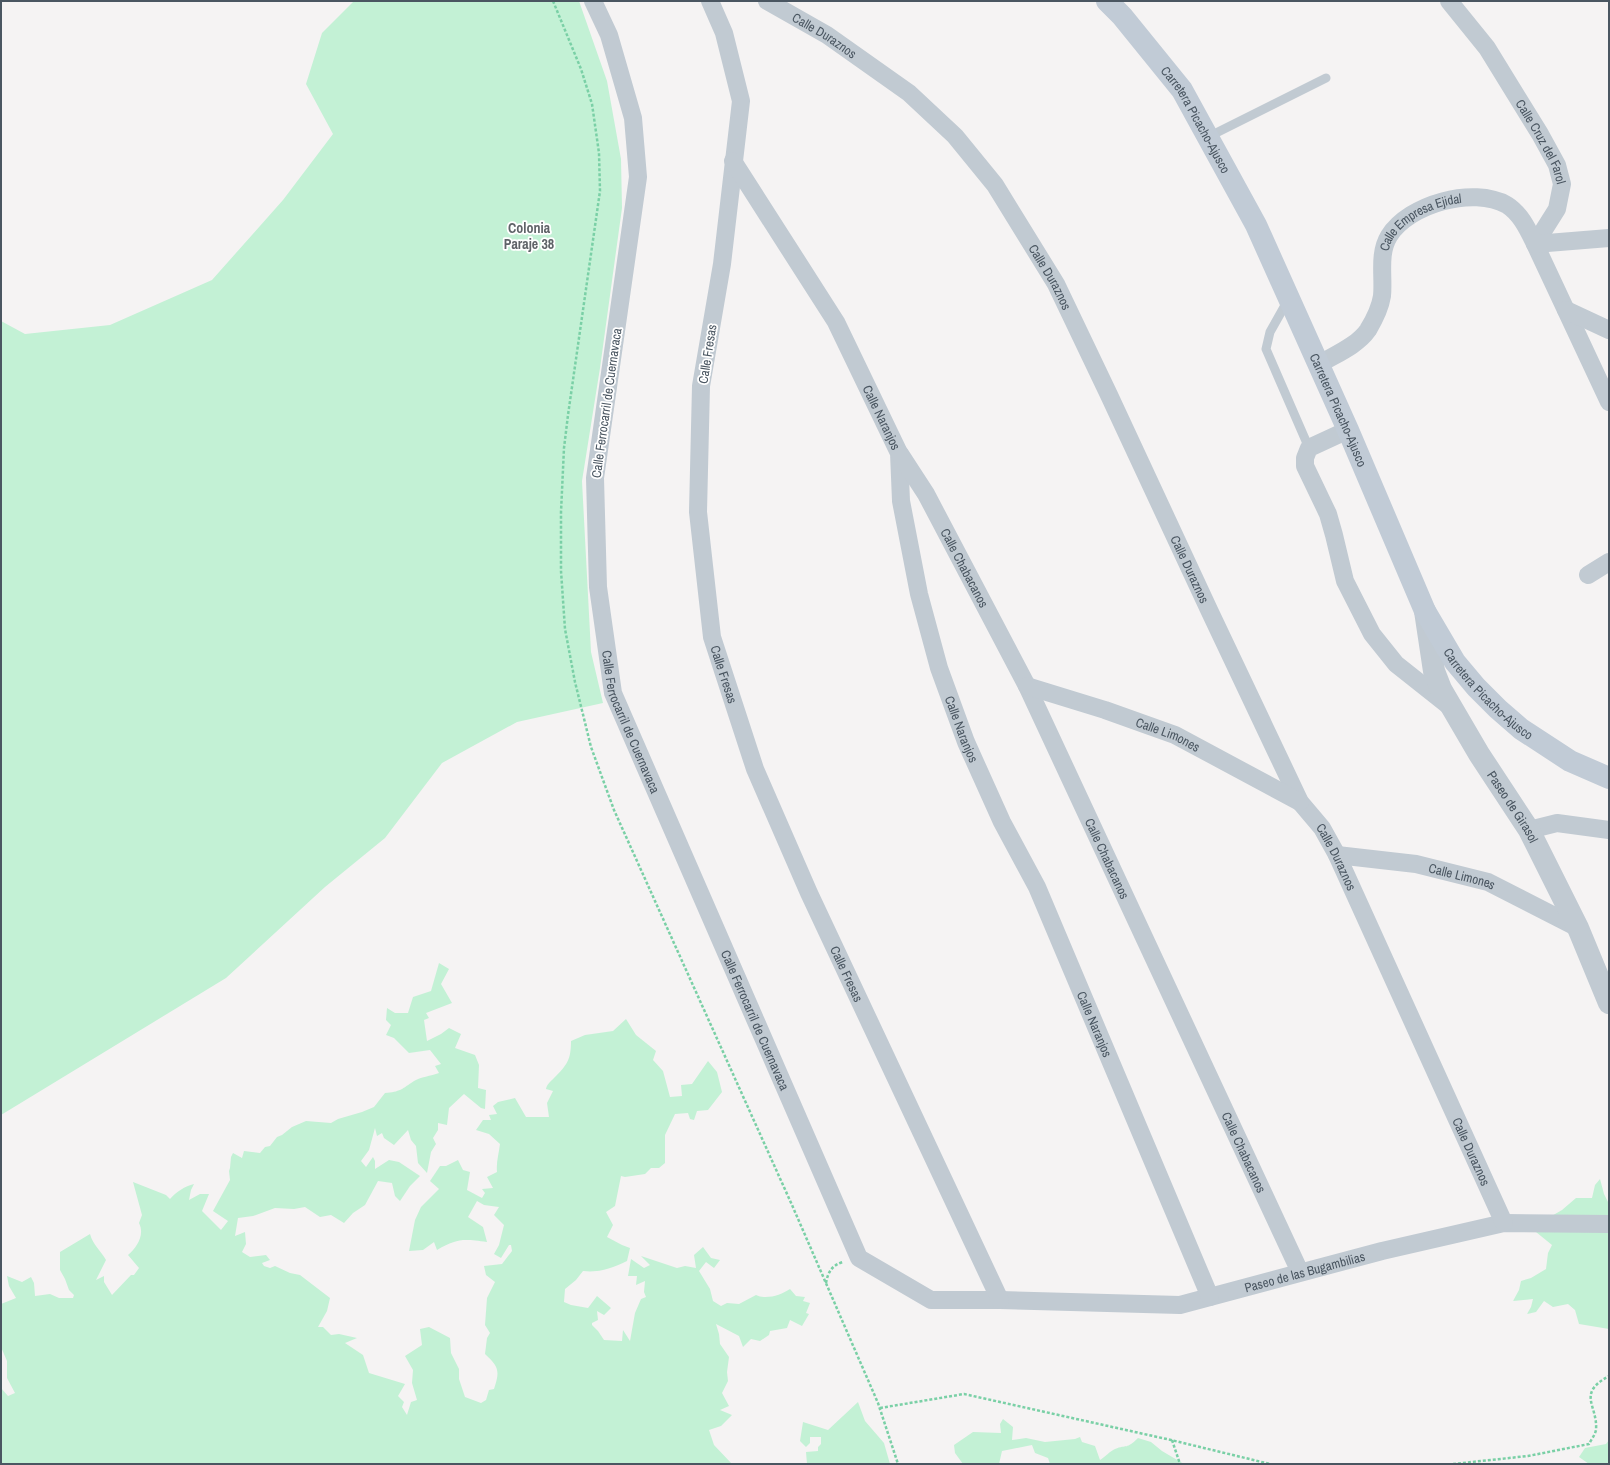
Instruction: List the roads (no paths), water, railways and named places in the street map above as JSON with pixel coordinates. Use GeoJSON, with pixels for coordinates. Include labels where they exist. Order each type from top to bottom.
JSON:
{"type":"FeatureCollection","features":[{"type":"Feature","properties":{"kind":"main road","name":"Carretera Picacho-Ajusco"},"geometry":{"type":"LineString","coordinates":[[1106,1],[1122,16],[1182,90],[1256,225],[1348,430],[1425,611],[1455,662],[1476,687],[1521,729],[1570,761],[1609,778]]}},
{"type":"Feature","properties":{"kind":"street","name":"Calle Ferrocarril de Cuernavaca"},"geometry":{"type":"LineString","coordinates":[[593,1],[609,35],[633,118],[638,177],[594,478],[598,587],[613,693],[859,1258],[931,1300],[1000,1300]]}},
{"type":"Feature","properties":{"kind":"street","name":"Calle Fresas"},"geometry":{"type":"LineString","coordinates":[[710,1],[724,33],[741,101],[722,264],[702,386],[698,512],[712,637],[755,769],[809,893],[1000,1300]]}},
{"type":"Feature","properties":{"kind":"street","name":"Calle Duraznos"},"geometry":{"type":"LineString","coordinates":[[767,1],[827,35],[908,93],[955,136],[995,184],[1056,284],[1300,802],[1322,828],[1337,856],[1504,1223]]}},
{"type":"Feature","properties":{"kind":"street","name":"Calle Cruz del Farol"},"geometry":{"type":"LineString","coordinates":[[1452,2],[1487,48],[1540,134],[1557,165],[1562,184],[1557,209],[1535,244]]}},
{"type":"Feature","properties":{"kind":"street","name":"Calle Naranjos"},"geometry":{"type":"LineString","coordinates":[[733,161],[836,322],[899,453],[901,501],[919,594],[939,668],[966,742],[1002,822],[1037,887],[1210,1297]]}},
{"type":"Feature","properties":{"kind":"street","name":"Calle Empresa Ejidal"},"geometry":{"type":"LineString","coordinates":[[1318,364],[1351,346],[1367,332],[1377,315],[1382,297],[1383,251],[1388,237],[1402,221],[1420,210],[1439,202],[1458,199],[1491,199],[1507,205],[1522,218],[1535,244]]}},
{"type":"Feature","properties":{"kind":"street"},"geometry":{"type":"LineString","coordinates":[[1609,238],[1535,244],[1609,402]]}},
{"type":"Feature","properties":{"kind":"street"},"geometry":{"type":"LineString","coordinates":[[1566,310],[1609,330]]}},
{"type":"Feature","properties":{"kind":"street"},"geometry":{"type":"LineString","coordinates":[[1348,430],[1309,448],[1304,458],[1305,466],[1328,514],[1345,581],[1372,634],[1396,664],[1452,709]]}},
{"type":"Feature","properties":{"kind":"street","name":"Calle Chabacanos"},"geometry":{"type":"LineString","coordinates":[[899,453],[926,494],[1027,686],[1300,1272]]}},
{"type":"Feature","properties":{"kind":"street"},"geometry":{"type":"LineString","coordinates":[[1588,575],[1609,562]]}},
{"type":"Feature","properties":{"kind":"street","name":"Paseo de Girasol"},"geometry":{"type":"LineString","coordinates":[[1425,611],[1434,671],[1441,689],[1479,754],[1529,830],[1578,928],[1609,1003]]}},
{"type":"Feature","properties":{"kind":"street","name":"Calle Limones"},"geometry":{"type":"LineString","coordinates":[[1027,686],[1105,710],[1175,735],[1300,802]]}},
{"type":"Feature","properties":{"kind":"street"},"geometry":{"type":"LineString","coordinates":[[1529,830],[1557,823],[1609,830]]}},
{"type":"Feature","properties":{"kind":"street","name":"Calle Limones"},"geometry":{"type":"LineString","coordinates":[[1337,856],[1416,864],[1488,882],[1578,928]]}},
{"type":"Feature","properties":{"kind":"street","name":"Paseo de las Bugambilias"},"geometry":{"type":"LineString","coordinates":[[1000,1300],[1180,1305],[1382,1251],[1504,1223],[1609,1224]]}},
{"type":"Feature","properties":{"kind":"lane"},"geometry":{"type":"LineString","coordinates":[[1208,137],[1326,78]]}},
{"type":"Feature","properties":{"kind":"lane"},"geometry":{"type":"LineString","coordinates":[[1288,299],[1270,332],[1266,349],[1309,448]]}},
{"type":"Feature","properties":{"kind":"district","name":"Colonia Paraje 38"},"geometry":{"type":"Point","coordinates":[529,236]}}]}
